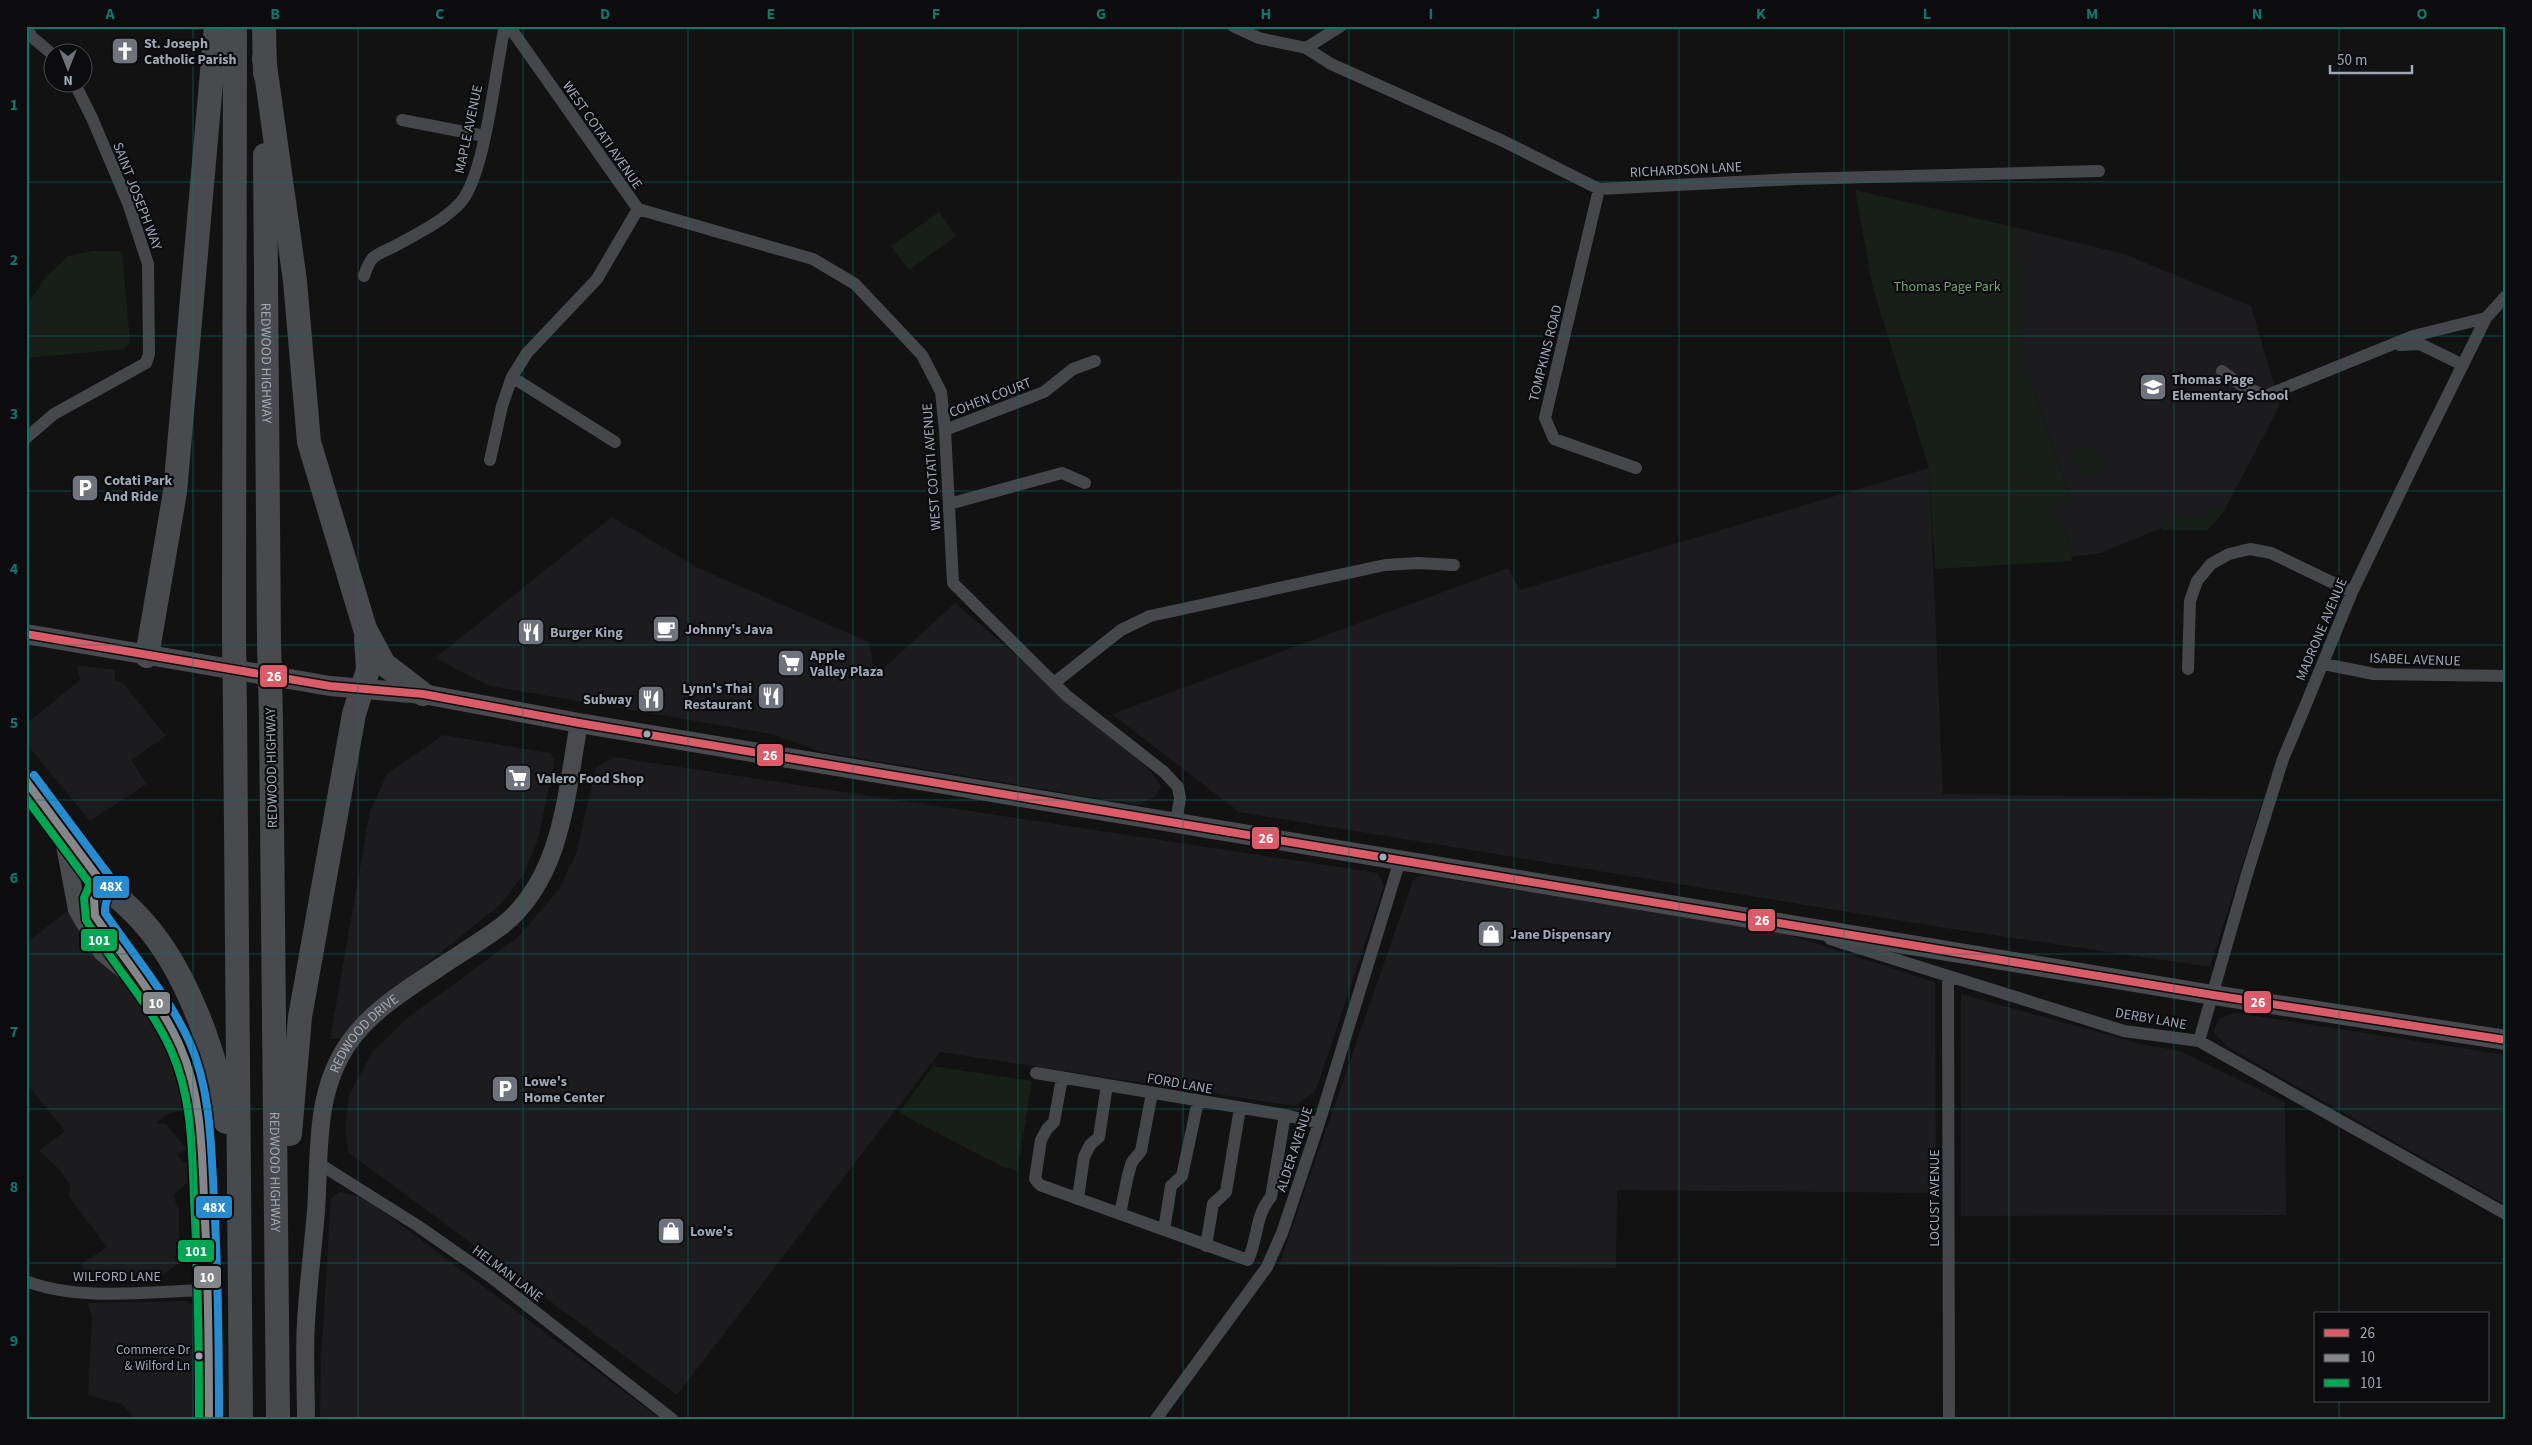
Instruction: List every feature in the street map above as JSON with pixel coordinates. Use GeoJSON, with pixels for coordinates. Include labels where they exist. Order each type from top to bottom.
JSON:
{"type":"FeatureCollection","features":[{"type":"Feature","properties":{"kind":"highway"},"geometry":{"type":"LineString","coordinates":[[147,656],[175,492],[204,186],[216,26]]}},
{"type":"Feature","properties":{"kind":"highway"},"geometry":{"type":"LineString","coordinates":[[235,26],[234,636],[241,1419]]}},
{"type":"Feature","properties":{"kind":"highway","name":"REDWOOD HIGHWAY"},"geometry":{"type":"LineString","coordinates":[[264,26],[278,1419]]}},
{"type":"Feature","properties":{"kind":"highway"},"geometry":{"type":"LineString","coordinates":[[264,58],[295,281],[309,442],[365,629],[384,664],[423,694]]}},
{"type":"Feature","properties":{"kind":"highway"},"geometry":{"type":"LineString","coordinates":[[278,1283],[300,1017],[353,723],[368,670],[365,629]]}},
{"type":"Feature","properties":{"kind":"highway"},"geometry":{"type":"LineString","coordinates":[[102,883],[144,923],[173,964],[204,1034],[220,1085],[225,1114],[239,1272]]}},
{"type":"Feature","properties":{"kind":"main road"},"geometry":{"type":"LineString","coordinates":[[26,634],[330,686],[423,694],[578,723],[1176,823],[2213,995],[2506,1040]]}},
{"type":"Feature","properties":{"kind":"main road","name":"REDWOOD DRIVE"},"geometry":{"type":"LineString","coordinates":[[306,1419],[306,1323],[321,1109],[333,1072],[348,1044],[364,1025],[399,994],[504,924],[533,891],[553,852],[560,826],[578,723]]}},
{"type":"Feature","properties":{"kind":"main road"},"geometry":{"type":"LineString","coordinates":[[26,781],[102,883],[94,899],[95,916],[156,1004],[181,1048],[196,1099],[201,1138],[209,1290],[209,1419]]}},
{"type":"Feature","properties":{"kind":"main road"},"geometry":{"type":"LineString","coordinates":[[62,828],[77,910],[102,952],[140,983]]}},
{"type":"Feature","properties":{"kind":"street","name":"MAPLE AVENUE"},"geometry":{"type":"LineString","coordinates":[[364,276],[373,258],[427,228],[461,202],[474,179],[485,136],[497,59],[507,26]]}},
{"type":"Feature","properties":{"kind":"street","name":"WEST COTATI AVENUE"},"geometry":{"type":"LineString","coordinates":[[507,26],[638,209],[813,259],[854,284],[922,355],[932,371],[941,392],[945,430],[953,583],[1054,683],[1169,777],[1178,787],[1179,793],[1176,823]]}},
{"type":"Feature","properties":{"kind":"street"},"geometry":{"type":"LineString","coordinates":[[1233,26],[1259,38],[1306,48],[1341,26]]}},
{"type":"Feature","properties":{"kind":"street"},"geometry":{"type":"LineString","coordinates":[[26,27],[32,37],[42,46]]}},
{"type":"Feature","properties":{"kind":"street","name":"RICHARDSON LANE"},"geometry":{"type":"LineString","coordinates":[[1306,48],[1331,64],[1503,141],[1599,189],[1795,179],[2099,171]]}},
{"type":"Feature","properties":{"kind":"street","name":"SAINT JOSEPH WAY"},"geometry":{"type":"LineString","coordinates":[[26,438],[54,414],[146,363],[149,354],[148,264],[128,203],[79,92]]}},
{"type":"Feature","properties":{"kind":"street"},"geometry":{"type":"LineString","coordinates":[[402,120],[485,136]]}},
{"type":"Feature","properties":{"kind":"street","name":"TOMPKINS ROAD"},"geometry":{"type":"LineString","coordinates":[[1599,189],[1545,418],[1554,439],[1636,468]]}},
{"type":"Feature","properties":{"kind":"street"},"geometry":{"type":"LineString","coordinates":[[490,460],[502,406],[512,377],[527,352],[597,279],[638,209]]}},
{"type":"Feature","properties":{"kind":"street","name":"MADRONE AVENUE"},"geometry":{"type":"LineString","coordinates":[[2199,1041],[2247,874],[2284,759],[2352,592],[2486,318],[2506,296]]}},
{"type":"Feature","properties":{"kind":"street"},"geometry":{"type":"LineString","coordinates":[[2222,371],[2241,385],[2265,396],[2412,336],[2486,318]]}},
{"type":"Feature","properties":{"kind":"street"},"geometry":{"type":"LineString","coordinates":[[2380,349],[2420,344],[2463,365]]}},
{"type":"Feature","properties":{"kind":"street","name":"COHEN COURT"},"geometry":{"type":"LineString","coordinates":[[945,430],[1044,392],[1073,369],[1095,360]]}},
{"type":"Feature","properties":{"kind":"street"},"geometry":{"type":"LineString","coordinates":[[512,377],[615,442]]}},
{"type":"Feature","properties":{"kind":"street"},"geometry":{"type":"LineString","coordinates":[[949,504],[1062,473],[1085,483]]}},
{"type":"Feature","properties":{"kind":"street"},"geometry":{"type":"LineString","coordinates":[[2188,669],[2190,601],[2192,594],[2197,581],[2212,564],[2230,554],[2250,549],[2271,553],[2352,592]]}},
{"type":"Feature","properties":{"kind":"street"},"geometry":{"type":"LineString","coordinates":[[1054,683],[1121,630],[1150,616],[1385,565],[1418,563],[1454,565]]}},
{"type":"Feature","properties":{"kind":"street","name":"ISABEL AVENUE"},"geometry":{"type":"LineString","coordinates":[[2324,664],[2374,674],[2506,676]]}},
{"type":"Feature","properties":{"kind":"street","name":"ALDER AVENUE"},"geometry":{"type":"LineString","coordinates":[[1156,1419],[1267,1267],[1282,1233],[1319,1123],[1400,860]]}},
{"type":"Feature","properties":{"kind":"street","name":"DERBY LANE"},"geometry":{"type":"LineString","coordinates":[[1762,919],[2124,1030],[2199,1041],[2506,1214]]}},
{"type":"Feature","properties":{"kind":"street","name":"LOCUST AVENUE"},"geometry":{"type":"LineString","coordinates":[[1948,977],[1949,1419]]}},
{"type":"Feature","properties":{"kind":"street","name":"FORD LANE"},"geometry":{"type":"LineString","coordinates":[[1036,1073],[1285,1115],[1319,1123]]}},
{"type":"Feature","properties":{"kind":"street"},"geometry":{"type":"LineString","coordinates":[[1062,1078],[1054,1122],[1046,1129],[1041,1140],[1035,1179],[1040,1185],[1248,1260],[1254,1248],[1258,1222],[1263,1206],[1271,1197],[1285,1115]]}},
{"type":"Feature","properties":{"kind":"street"},"geometry":{"type":"LineString","coordinates":[[1078,1198],[1084,1156],[1090,1145],[1099,1137],[1107,1085]]}},
{"type":"Feature","properties":{"kind":"street"},"geometry":{"type":"LineString","coordinates":[[1120,1214],[1132,1162],[1141,1151],[1152,1093]]}},
{"type":"Feature","properties":{"kind":"street"},"geometry":{"type":"LineString","coordinates":[[1164,1230],[1171,1186],[1182,1176],[1198,1101]]}},
{"type":"Feature","properties":{"kind":"street"},"geometry":{"type":"LineString","coordinates":[[1206,1246],[1213,1204],[1226,1192],[1240,1108]]}},
{"type":"Feature","properties":{"kind":"street","name":"HELMAN LANE"},"geometry":{"type":"LineString","coordinates":[[318,1162],[418,1226],[491,1277],[672,1419]]}},
{"type":"Feature","properties":{"kind":"street","name":"WILFORD LANE"},"geometry":{"type":"LineString","coordinates":[[26,1281],[77,1293],[209,1290]]}},
{"type":"Feature","properties":{"kind":"shaded area","name":"Thomas Page Elementary School"},"geometry":{"type":"Polygon","coordinates":[[[2018,228],[2124,254],[2251,306],[2280,405],[2223,513],[2207,530],[2162,528],[2100,553],[2071,557],[2068,538],[2055,509],[2071,498],[2019,350],[2018,228]]]}},
{"type":"Feature","properties":{"kind":"shaded area"},"geometry":{"type":"Polygon","coordinates":[[[1929,468],[1943,794],[2263,799],[2210,967],[1946,928],[1239,812],[1112,714],[1508,568],[1520,590],[1929,468]]]}},
{"type":"Feature","properties":{"kind":"shaded area"},"geometry":{"type":"Polygon","coordinates":[[[612,517],[698,568],[869,642],[875,676],[955,603],[1148,768],[1161,786],[1155,797],[1138,805],[823,752],[771,734],[490,686],[435,658],[612,517]]]}},
{"type":"Feature","properties":{"kind":"shaded area"},"geometry":{"type":"Polygon","coordinates":[[[77,665],[115,670],[115,680],[123,683],[166,736],[131,760],[147,784],[90,821],[26,743],[26,724],[80,680],[77,665]]]}},
{"type":"Feature","properties":{"kind":"shaded area"},"geometry":{"type":"Polygon","coordinates":[[[443,735],[549,753],[554,758],[538,839],[524,874],[500,905],[372,1007],[344,1038],[330,1039],[370,811],[387,774],[443,735]]]}},
{"type":"Feature","properties":{"kind":"shaded area"},"geometry":{"type":"Polygon","coordinates":[[[614,757],[1378,873],[1384,886],[1316,1090],[1295,1106],[940,1052],[677,1395],[348,1152],[345,1127],[349,1095],[373,1051],[406,1019],[517,938],[559,889],[576,854],[596,767],[614,757]]]}},
{"type":"Feature","properties":{"kind":"shaded area"},"geometry":{"type":"Polygon","coordinates":[[[1422,875],[1780,932],[1935,982],[1936,1193],[1617,1190],[1616,1268],[1279,1265],[1413,880],[1422,875]]]}},
{"type":"Feature","properties":{"kind":"shaded area"},"geometry":{"type":"Polygon","coordinates":[[[66,912],[103,957],[146,1001],[163,1026],[188,1110],[169,1113],[157,1122],[157,1124],[166,1124],[187,1149],[177,1154],[183,1163],[190,1163],[189,1181],[173,1195],[179,1211],[179,1234],[182,1249],[174,1257],[178,1264],[162,1275],[119,1276],[118,1269],[106,1277],[90,1277],[81,1264],[107,1247],[69,1197],[70,1184],[56,1166],[39,1151],[65,1131],[26,1083],[26,943],[66,912]]]}},
{"type":"Feature","properties":{"kind":"shaded area"},"geometry":{"type":"Polygon","coordinates":[[[1961,994],[2141,1044],[2180,1051],[2285,1102],[2286,1215],[1961,1216],[1961,994]]]}},
{"type":"Feature","properties":{"kind":"shaded area"},"geometry":{"type":"Polygon","coordinates":[[[2236,1013],[2506,1055],[2506,1205],[2228,1047],[2213,1032],[2220,1018],[2236,1013]]]}},
{"type":"Feature","properties":{"kind":"shaded area"},"geometry":{"type":"Polygon","coordinates":[[[341,1192],[362,1198],[377,1207],[661,1419],[320,1419],[321,1359],[331,1198],[341,1192]]]}},
{"type":"Feature","properties":{"kind":"shaded area"},"geometry":{"type":"Polygon","coordinates":[[[185,1301],[192,1305],[198,1316],[203,1419],[135,1419],[122,1404],[88,1395],[92,1317],[87,1303],[185,1301]]]}},
{"type":"Feature","properties":{"kind":"green space","name":"Thomas Page Park"},"geometry":{"type":"Polygon","coordinates":[[[1855,190],[2018,228],[2018,265],[2025,276],[2019,289],[2019,350],[2071,499],[2055,509],[2068,538],[2072,561],[1935,569],[1929,468],[1873,288],[1855,190]]]}},
{"type":"Feature","properties":{"kind":"green space"},"geometry":{"type":"Polygon","coordinates":[[[939,212],[956,236],[909,270],[891,246],[939,212]]]}},
{"type":"Feature","properties":{"kind":"green space"},"geometry":{"type":"Polygon","coordinates":[[[93,251],[122,251],[130,343],[124,349],[26,358],[29,302],[45,278],[68,256],[93,251]]]}},
{"type":"Feature","properties":{"kind":"green space"},"geometry":{"type":"Polygon","coordinates":[[[2085,446],[2094,451],[2101,463],[2099,472],[2095,476],[2082,474],[2075,463],[2076,450],[2085,446]]]}},
{"type":"Feature","properties":{"kind":"green space"},"geometry":{"type":"Polygon","coordinates":[[[2213,504],[2223,513],[2207,530],[2162,530],[2165,522],[2175,515],[2205,517],[2213,504]]]}},
{"type":"Feature","properties":{"kind":"green space"},"geometry":{"type":"Polygon","coordinates":[[[933,1066],[1032,1081],[1017,1171],[1001,1166],[899,1113],[933,1066]]]}},
{"type":"Feature","properties":{"kind":"transit line","name":"26"},"geometry":{"type":"LineString","coordinates":[[26,634],[330,686],[423,694],[579,723],[1272,839],[2213,995],[2506,1040]]}},
{"type":"Feature","properties":{"kind":"transit line","name":"48X"},"geometry":{"type":"LineString","coordinates":[[34,775],[111,878],[112,882],[105,913],[172,1009],[182,1026],[197,1061],[206,1100],[212,1159],[217,1281],[219,1419]]}},
{"type":"Feature","properties":{"kind":"transit line","name":"10"},"geometry":{"type":"LineString","coordinates":[[26,781],[102,883]]}},
{"type":"Feature","properties":{"kind":"transit line","name":"101"},"geometry":{"type":"LineString","coordinates":[[26,798],[90,884],[84,898],[86,920],[153,1016],[178,1068],[187,1104],[193,1161],[199,1419]]}},
{"type":"Feature","properties":{"kind":"transit line","name":"10"},"geometry":{"type":"LineString","coordinates":[[102,883],[94,899],[95,916],[152,996],[172,1029],[187,1064],[196,1102],[201,1141],[206,1254],[209,1419]]}},
{"type":"Feature","properties":{"kind":"place","name":"St. Joseph Catholic Parish"},"geometry":{"type":"Point","coordinates":[125,51]}},
{"type":"Feature","properties":{"kind":"place","name":"Thomas Page Elementary School"},"geometry":{"type":"Point","coordinates":[2153,387]}},
{"type":"Feature","properties":{"kind":"place","name":"Cotati Park And Ride"},"geometry":{"type":"Point","coordinates":[85,488]}},
{"type":"Feature","properties":{"kind":"place","name":"Johnny's Java"},"geometry":{"type":"Point","coordinates":[666,629]}},
{"type":"Feature","properties":{"kind":"place","name":"Burger King"},"geometry":{"type":"Point","coordinates":[531,632]}},
{"type":"Feature","properties":{"kind":"place","name":"Apple Valley Plaza"},"geometry":{"type":"Point","coordinates":[791,663]}},
{"type":"Feature","properties":{"kind":"place","name":"Lynn's Thai Restaurant"},"geometry":{"type":"Point","coordinates":[771,696]}},
{"type":"Feature","properties":{"kind":"place","name":"Subway"},"geometry":{"type":"Point","coordinates":[651,699]}},
{"type":"Feature","properties":{"kind":"place","name":"Valero Food Shop"},"geometry":{"type":"Point","coordinates":[518,778]}},
{"type":"Feature","properties":{"kind":"place","name":"Jane Dispensary"},"geometry":{"type":"Point","coordinates":[1491,934]}},
{"type":"Feature","properties":{"kind":"place","name":"Lowe's Home Center"},"geometry":{"type":"Point","coordinates":[505,1089]}},
{"type":"Feature","properties":{"kind":"place","name":"Lowe's"},"geometry":{"type":"Point","coordinates":[671,1231]}},
{"type":"Feature","properties":{"kind":"place","name":"Commerce Dr & Wilford Ln"},"geometry":{"type":"Point","coordinates":[199,1356]}}]}
